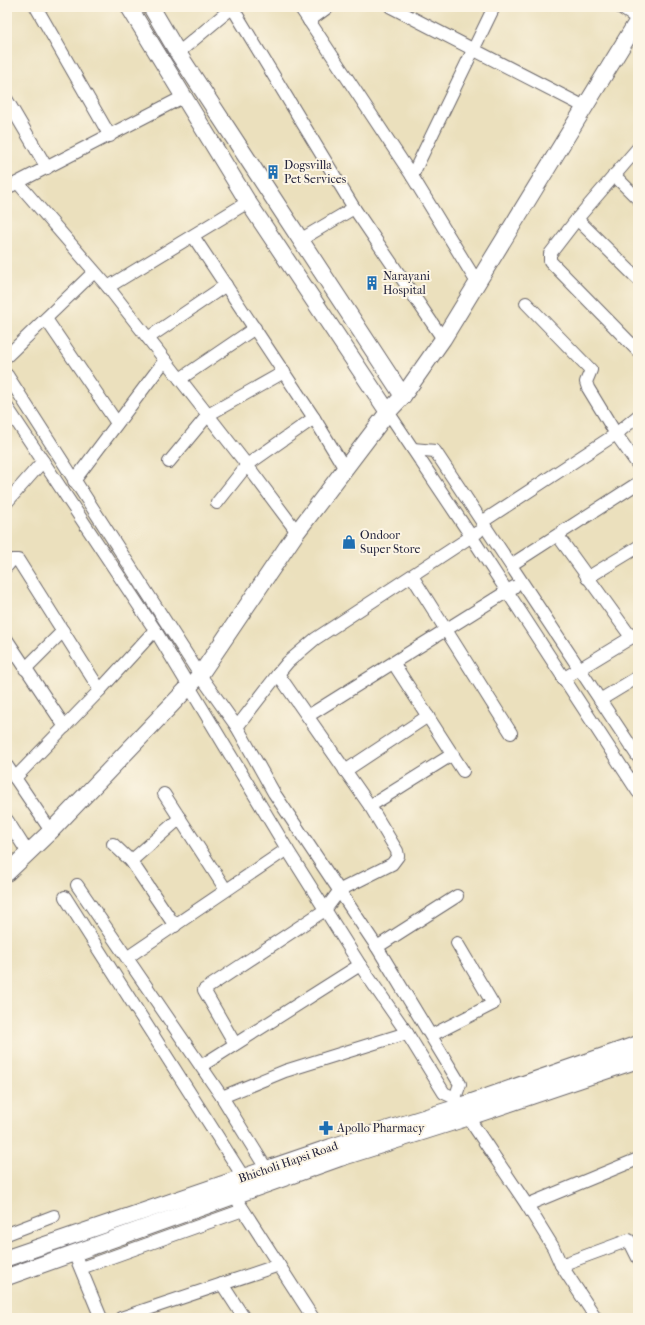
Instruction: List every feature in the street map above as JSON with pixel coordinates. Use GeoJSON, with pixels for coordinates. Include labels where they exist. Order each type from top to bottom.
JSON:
{"type":"FeatureCollection","features":[{"type":"Feature","properties":{"kind":"street"},"geometry":{"type":"LineString","coordinates":[[36,7],[110,136]]}},
{"type":"Feature","properties":{"kind":"street"},"geometry":{"type":"LineString","coordinates":[[129,7],[183,98],[248,202],[472,536],[563,679],[638,792]]}},
{"type":"Feature","properties":{"kind":"street"},"geometry":{"type":"LineString","coordinates":[[151,7],[178,53],[403,396]]}},
{"type":"Feature","properties":{"kind":"street"},"geometry":{"type":"LineString","coordinates":[[178,53],[232,7],[354,208],[443,339]]}},
{"type":"Feature","properties":{"kind":"street"},"geometry":{"type":"LineString","coordinates":[[300,7],[412,176],[478,284]]}},
{"type":"Feature","properties":{"kind":"street"},"geometry":{"type":"LineString","coordinates":[[309,21],[328,7]]}},
{"type":"Feature","properties":{"kind":"street"},"geometry":{"type":"LineString","coordinates":[[391,7],[472,50],[586,107]]}},
{"type":"Feature","properties":{"kind":"street"},"geometry":{"type":"LineString","coordinates":[[412,176],[494,7]]}},
{"type":"Feature","properties":{"kind":"street"},"geometry":{"type":"LineString","coordinates":[[7,874],[200,675],[297,532],[388,412],[403,396],[443,339],[478,284],[638,20],[620,7]]}},
{"type":"Feature","properties":{"kind":"street"},"geometry":{"type":"LineString","coordinates":[[7,188],[183,98]]}},
{"type":"Feature","properties":{"kind":"street"},"geometry":{"type":"LineString","coordinates":[[7,100],[47,168]]}},
{"type":"Feature","properties":{"kind":"street"},"geometry":{"type":"LineString","coordinates":[[638,148],[577,219],[550,254],[550,261],[638,351]]}},
{"type":"Feature","properties":{"kind":"street"},"geometry":{"type":"LineString","coordinates":[[614,175],[638,199]]}},
{"type":"Feature","properties":{"kind":"street"},"geometry":{"type":"LineString","coordinates":[[18,183],[108,287],[247,465],[297,532]]}},
{"type":"Feature","properties":{"kind":"street"},"geometry":{"type":"LineString","coordinates":[[108,287],[248,202]]}},
{"type":"Feature","properties":{"kind":"street"},"geometry":{"type":"LineString","coordinates":[[300,240],[354,208]]}},
{"type":"Feature","properties":{"kind":"street"},"geometry":{"type":"LineString","coordinates":[[577,219],[638,279]]}},
{"type":"Feature","properties":{"kind":"street"},"geometry":{"type":"LineString","coordinates":[[193,236],[284,372],[345,469]]}},
{"type":"Feature","properties":{"kind":"street"},"geometry":{"type":"LineString","coordinates":[[7,356],[94,272]]}},
{"type":"Feature","properties":{"kind":"street"},"geometry":{"type":"LineString","coordinates":[[148,338],[226,286]]}},
{"type":"Feature","properties":{"kind":"street"},"geometry":{"type":"LineString","coordinates":[[526,303],[591,370],[586,382],[588,388],[616,434],[638,465]]}},
{"type":"Feature","properties":{"kind":"street"},"geometry":{"type":"LineString","coordinates":[[46,319],[117,423]]}},
{"type":"Feature","properties":{"kind":"street"},"geometry":{"type":"LineString","coordinates":[[180,379],[255,328]]}},
{"type":"Feature","properties":{"kind":"street"},"geometry":{"type":"LineString","coordinates":[[74,481],[165,360]]}},
{"type":"Feature","properties":{"kind":"street"},"geometry":{"type":"LineString","coordinates":[[169,462],[208,415],[284,372]]}},
{"type":"Feature","properties":{"kind":"street"},"geometry":{"type":"LineString","coordinates":[[7,375],[11,390],[74,481],[200,675],[237,727],[274,793],[340,890],[432,1035],[460,1084],[461,1107]]}},
{"type":"Feature","properties":{"kind":"street"},"geometry":{"type":"LineString","coordinates":[[7,407],[155,630],[287,849],[360,965],[407,1033],[444,1093],[461,1107],[527,1205],[554,1246],[562,1265],[596,1318]]}},
{"type":"Feature","properties":{"kind":"street"},"geometry":{"type":"LineString","coordinates":[[237,727],[288,662],[316,640],[472,536],[484,525],[616,434],[638,416]]}},
{"type":"Feature","properties":{"kind":"street"},"geometry":{"type":"LineString","coordinates":[[217,503],[247,465],[314,418]]}},
{"type":"Feature","properties":{"kind":"street"},"geometry":{"type":"LineString","coordinates":[[413,449],[435,451],[638,757]]}},
{"type":"Feature","properties":{"kind":"street"},"geometry":{"type":"LineString","coordinates":[[7,502],[43,461]]}},
{"type":"Feature","properties":{"kind":"street"},"geometry":{"type":"LineString","coordinates":[[511,565],[638,484]]}},
{"type":"Feature","properties":{"kind":"street"},"geometry":{"type":"LineString","coordinates":[[558,536],[587,578],[635,635],[563,679]]}},
{"type":"Feature","properties":{"kind":"street"},"geometry":{"type":"LineString","coordinates":[[587,578],[638,547]]}},
{"type":"Feature","properties":{"kind":"street"},"geometry":{"type":"LineString","coordinates":[[7,566],[12,560],[18,560],[100,690]]}},
{"type":"Feature","properties":{"kind":"street"},"geometry":{"type":"LineString","coordinates":[[412,576],[511,734]]}},
{"type":"Feature","properties":{"kind":"street"},"geometry":{"type":"LineString","coordinates":[[308,716],[394,664],[446,629],[522,582]]}},
{"type":"Feature","properties":{"kind":"street"},"geometry":{"type":"LineString","coordinates":[[15,778],[100,690],[155,630]]}},
{"type":"Feature","properties":{"kind":"street"},"geometry":{"type":"LineString","coordinates":[[25,669],[63,631]]}},
{"type":"Feature","properties":{"kind":"street"},"geometry":{"type":"LineString","coordinates":[[7,640],[65,727]]}},
{"type":"Feature","properties":{"kind":"street"},"geometry":{"type":"LineString","coordinates":[[394,664],[463,771]]}},
{"type":"Feature","properties":{"kind":"street"},"geometry":{"type":"LineString","coordinates":[[235,1044],[204,990],[325,910],[340,890],[392,864],[398,856],[397,851],[370,806],[278,674]]}},
{"type":"Feature","properties":{"kind":"street"},"geometry":{"type":"LineString","coordinates":[[600,700],[638,677]]}},
{"type":"Feature","properties":{"kind":"street"},"geometry":{"type":"LineString","coordinates":[[345,771],[428,716]]}},
{"type":"Feature","properties":{"kind":"street"},"geometry":{"type":"LineString","coordinates":[[370,806],[453,754]]}},
{"type":"Feature","properties":{"kind":"street"},"geometry":{"type":"LineString","coordinates":[[7,766],[51,830]]}},
{"type":"Feature","properties":{"kind":"street"},"geometry":{"type":"LineString","coordinates":[[164,794],[226,890]]}},
{"type":"Feature","properties":{"kind":"street"},"geometry":{"type":"LineString","coordinates":[[131,861],[180,818]]}},
{"type":"Feature","properties":{"kind":"street"},"geometry":{"type":"LineString","coordinates":[[7,820],[28,853]]}},
{"type":"Feature","properties":{"kind":"street"},"geometry":{"type":"LineString","coordinates":[[113,844],[131,861],[175,926]]}},
{"type":"Feature","properties":{"kind":"street"},"geometry":{"type":"LineString","coordinates":[[128,957],[287,849]]}},
{"type":"Feature","properties":{"kind":"street"},"geometry":{"type":"LineString","coordinates":[[77,884],[222,1097],[267,1170]]}},
{"type":"Feature","properties":{"kind":"street"},"geometry":{"type":"LineString","coordinates":[[377,947],[457,896]]}},
{"type":"Feature","properties":{"kind":"street"},"geometry":{"type":"LineString","coordinates":[[65,897],[244,1178]]}},
{"type":"Feature","properties":{"kind":"street"},"geometry":{"type":"LineString","coordinates":[[432,1035],[493,1004],[457,943]]}},
{"type":"Feature","properties":{"kind":"street"},"geometry":{"type":"LineString","coordinates":[[201,1066],[360,965]]}},
{"type":"Feature","properties":{"kind":"street"},"geometry":{"type":"LineString","coordinates":[[222,1097],[285,1072],[407,1033]]}},
{"type":"Feature","properties":{"kind":"street","name":"Bhicholi Hapsi Road"},"geometry":{"type":"LineString","coordinates":[[7,1258],[244,1178],[330,1147],[461,1107],[638,1044]]}},
{"type":"Feature","properties":{"kind":"street"},"geometry":{"type":"LineString","coordinates":[[7,1277],[340,1158],[461,1107],[638,1060]]}},
{"type":"Feature","properties":{"kind":"street"},"geometry":{"type":"LineString","coordinates":[[527,1205],[638,1160]]}},
{"type":"Feature","properties":{"kind":"street"},"geometry":{"type":"LineString","coordinates":[[234,1196],[313,1318]]}},
{"type":"Feature","properties":{"kind":"street"},"geometry":{"type":"LineString","coordinates":[[81,1268],[243,1210]]}},
{"type":"Feature","properties":{"kind":"street"},"geometry":{"type":"LineString","coordinates":[[7,1234],[54,1216]]}},
{"type":"Feature","properties":{"kind":"street"},"geometry":{"type":"LineString","coordinates":[[69,1237],[73,1253],[81,1268],[101,1318]]}},
{"type":"Feature","properties":{"kind":"street"},"geometry":{"type":"LineString","coordinates":[[562,1265],[634,1239],[638,1258]]}},
{"type":"Feature","properties":{"kind":"street"},"geometry":{"type":"LineString","coordinates":[[121,1318],[279,1265]]}},
{"type":"Feature","properties":{"kind":"street"},"geometry":{"type":"LineString","coordinates":[[222,1284],[244,1318]]}},
{"type":"Feature","properties":{"kind":"place","name":"Dogsvilla Pet Services"},"geometry":{"type":"Point","coordinates":[273,172]}},
{"type":"Feature","properties":{"kind":"place","name":"Narayani Hospital"},"geometry":{"type":"Point","coordinates":[372,283]}},
{"type":"Feature","properties":{"kind":"place","name":"Ondoor Super Store"},"geometry":{"type":"Point","coordinates":[349,542]}},
{"type":"Feature","properties":{"kind":"place","name":"Apollo Pharmacy"},"geometry":{"type":"Point","coordinates":[326,1128]}}]}
